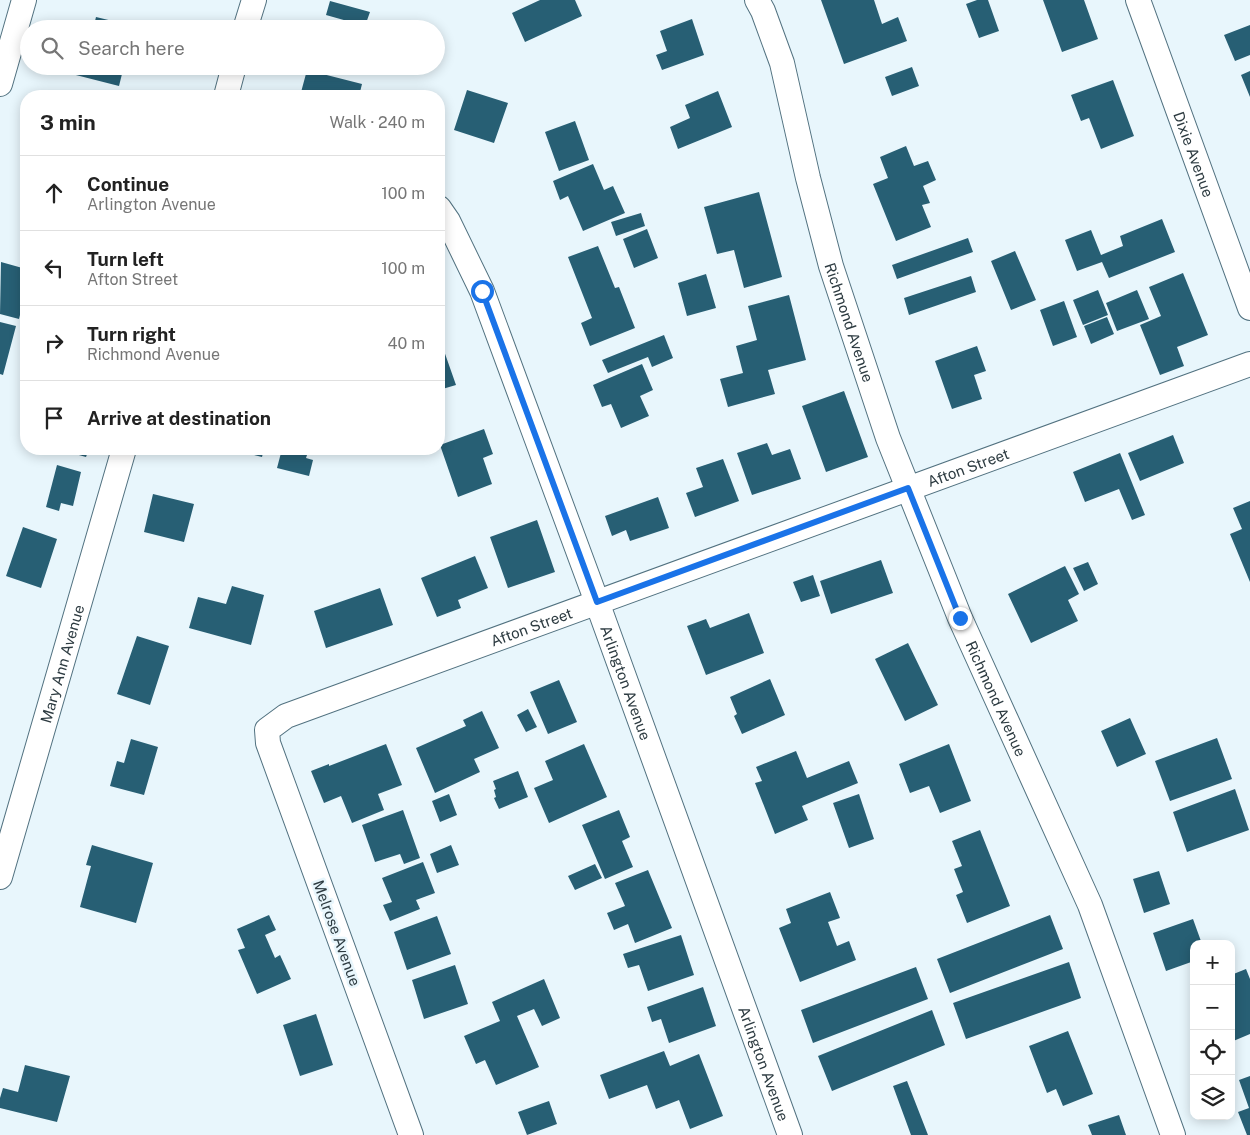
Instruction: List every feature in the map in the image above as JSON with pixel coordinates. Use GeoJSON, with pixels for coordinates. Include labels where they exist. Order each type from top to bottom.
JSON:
{"type":"FeatureCollection","features":[{"type":"Feature","properties":{"kind":"street"},"geometry":{"type":"LineString","coordinates":[[0,84],[24,0]]}},
{"type":"Feature","properties":{"kind":"street"},"geometry":{"type":"LineString","coordinates":[[248,20],[254,0]]}},
{"type":"Feature","properties":{"kind":"street","name":"Richmond Avenue"},"geometry":{"type":"LineString","coordinates":[[757,0],[763,11],[782,63],[808,178],[831,266],[888,438],[960,618],[1090,905],[1173,1135]]}},
{"type":"Feature","properties":{"kind":"street","name":"Dixie Avenue"},"geometry":{"type":"LineString","coordinates":[[1138,0],[1250,308]]}},
{"type":"Feature","properties":{"kind":"street"},"geometry":{"type":"LineString","coordinates":[[228,90],[232,75]]}},
{"type":"Feature","properties":{"kind":"street","name":"Arlington Avenue"},"geometry":{"type":"LineString","coordinates":[[445,217],[482,291],[790,1135]]}},
{"type":"Feature","properties":{"kind":"street","name":"Afton Street"},"geometry":{"type":"LineString","coordinates":[[267,730],[286,716],[1250,364]]}},
{"type":"Feature","properties":{"kind":"street","name":"Mary Ann Avenue"},"geometry":{"type":"LineString","coordinates":[[0,877],[122,455]]}},
{"type":"Feature","properties":{"kind":"street","name":"Melrose Avenue"},"geometry":{"type":"LineString","coordinates":[[267,730],[268,743],[411,1135]]}},
{"type":"Feature","properties":{"kind":"building"},"geometry":{"type":"Polygon","coordinates":[[[540,0],[575,0],[582,16],[525,42],[512,13],[540,0]]]}},
{"type":"Feature","properties":{"kind":"building"},"geometry":{"type":"Polygon","coordinates":[[[821,0],[874,0],[882,24],[898,17],[907,41],[844,64],[821,0]]]}},
{"type":"Feature","properties":{"kind":"building"},"geometry":{"type":"Polygon","coordinates":[[[977,0],[988,0],[999,31],[979,38],[966,4],[977,0]]]}},
{"type":"Feature","properties":{"kind":"building"},"geometry":{"type":"Polygon","coordinates":[[[1043,0],[1084,0],[1098,39],[1062,52],[1043,0]]]}},
{"type":"Feature","properties":{"kind":"building"},"geometry":{"type":"Polygon","coordinates":[[[330,1],[370,12],[367,20],[344,20],[326,15],[330,1]]]}},
{"type":"Feature","properties":{"kind":"building"},"geometry":{"type":"Polygon","coordinates":[[[96,17],[108,20],[95,20],[96,17]]]}},
{"type":"Feature","properties":{"kind":"building"},"geometry":{"type":"Polygon","coordinates":[[[692,19],[704,55],[662,70],[656,55],[667,51],[660,31],[692,19]]]}},
{"type":"Feature","properties":{"kind":"building"},"geometry":{"type":"Polygon","coordinates":[[[1250,25],[1250,55],[1235,61],[1224,35],[1250,25]]]}},
{"type":"Feature","properties":{"kind":"building"},"geometry":{"type":"Polygon","coordinates":[[[912,67],[919,86],[892,96],[885,77],[912,67]]]}},
{"type":"Feature","properties":{"kind":"building"},"geometry":{"type":"Polygon","coordinates":[[[1250,71],[1250,97],[1241,75],[1250,71]]]}},
{"type":"Feature","properties":{"kind":"building"},"geometry":{"type":"Polygon","coordinates":[[[76,75],[122,75],[119,86],[76,75]]]}},
{"type":"Feature","properties":{"kind":"building"},"geometry":{"type":"Polygon","coordinates":[[[306,75],[327,75],[362,84],[360,90],[302,90],[306,75]]]}},
{"type":"Feature","properties":{"kind":"building"},"geometry":{"type":"Polygon","coordinates":[[[1113,80],[1134,136],[1101,149],[1089,118],[1081,121],[1071,95],[1113,80]]]}},
{"type":"Feature","properties":{"kind":"building"},"geometry":{"type":"Polygon","coordinates":[[[467,90],[508,103],[494,143],[454,130],[467,90]]]}},
{"type":"Feature","properties":{"kind":"building"},"geometry":{"type":"Polygon","coordinates":[[[718,91],[732,127],[678,149],[670,127],[690,118],[685,105],[718,91]]]}},
{"type":"Feature","properties":{"kind":"building"},"geometry":{"type":"Polygon","coordinates":[[[575,121],[589,160],[559,171],[545,132],[575,121]]]}},
{"type":"Feature","properties":{"kind":"building"},"geometry":{"type":"Polygon","coordinates":[[[906,146],[914,166],[928,161],[936,180],[923,186],[930,203],[922,205],[931,227],[896,241],[873,184],[888,178],[880,157],[906,146]]]}},
{"type":"Feature","properties":{"kind":"building"},"geometry":{"type":"Polygon","coordinates":[[[593,164],[604,190],[613,186],[625,213],[583,231],[568,196],[560,200],[553,181],[593,164]]]}},
{"type":"Feature","properties":{"kind":"building"},"geometry":{"type":"Polygon","coordinates":[[[759,192],[782,277],[744,288],[734,250],[717,254],[704,207],[759,192]]]}},
{"type":"Feature","properties":{"kind":"building"},"geometry":{"type":"Polygon","coordinates":[[[641,213],[645,226],[616,236],[611,222],[641,213]]]}},
{"type":"Feature","properties":{"kind":"building"},"geometry":{"type":"Polygon","coordinates":[[[1162,219],[1175,252],[1109,278],[1102,262],[1077,271],[1065,240],[1091,230],[1101,255],[1123,246],[1120,236],[1162,219]]]}},
{"type":"Feature","properties":{"kind":"building"},"geometry":{"type":"Polygon","coordinates":[[[647,229],[658,258],[634,268],[623,239],[647,229]]]}},
{"type":"Feature","properties":{"kind":"building"},"geometry":{"type":"Polygon","coordinates":[[[968,238],[973,252],[897,279],[892,265],[968,238]]]}},
{"type":"Feature","properties":{"kind":"building"},"geometry":{"type":"Polygon","coordinates":[[[598,246],[615,288],[619,287],[635,328],[590,346],[581,323],[592,318],[568,257],[598,246]]]}},
{"type":"Feature","properties":{"kind":"building"},"geometry":{"type":"Polygon","coordinates":[[[1015,251],[1036,300],[1011,310],[991,261],[1015,251]]]}},
{"type":"Feature","properties":{"kind":"building"},"geometry":{"type":"Polygon","coordinates":[[[1,262],[20,267],[20,315],[19,319],[0,314],[1,262]]]}},
{"type":"Feature","properties":{"kind":"building"},"geometry":{"type":"Polygon","coordinates":[[[1183,273],[1208,335],[1177,347],[1184,366],[1160,375],[1140,325],[1161,316],[1149,287],[1183,273]]]}},
{"type":"Feature","properties":{"kind":"building"},"geometry":{"type":"Polygon","coordinates":[[[706,274],[716,308],[687,316],[678,283],[706,274]]]}},
{"type":"Feature","properties":{"kind":"building"},"geometry":{"type":"Polygon","coordinates":[[[971,276],[976,292],[909,315],[904,298],[971,276]]]}},
{"type":"Feature","properties":{"kind":"building"},"geometry":{"type":"Polygon","coordinates":[[[1098,290],[1108,315],[1083,325],[1073,300],[1098,290]]]}},
{"type":"Feature","properties":{"kind":"building"},"geometry":{"type":"Polygon","coordinates":[[[1137,290],[1149,319],[1117,331],[1106,303],[1137,290]]]}},
{"type":"Feature","properties":{"kind":"building"},"geometry":{"type":"Polygon","coordinates":[[[789,295],[806,360],[768,370],[775,394],[728,407],[720,379],[743,373],[736,346],[757,340],[748,306],[789,295]]]}},
{"type":"Feature","properties":{"kind":"building"},"geometry":{"type":"Polygon","coordinates":[[[1064,301],[1077,337],[1053,346],[1040,310],[1064,301]]]}},
{"type":"Feature","properties":{"kind":"building"},"geometry":{"type":"Polygon","coordinates":[[[1107,317],[1114,334],[1091,344],[1084,326],[1107,317]]]}},
{"type":"Feature","properties":{"kind":"building"},"geometry":{"type":"Polygon","coordinates":[[[0,322],[16,326],[3,375],[0,374],[0,322]]]}},
{"type":"Feature","properties":{"kind":"building"},"geometry":{"type":"Polygon","coordinates":[[[664,335],[673,358],[652,367],[648,357],[608,373],[602,360],[664,335]]]}},
{"type":"Feature","properties":{"kind":"building"},"geometry":{"type":"Polygon","coordinates":[[[977,346],[986,371],[974,375],[982,399],[952,409],[935,361],[977,346]]]}},
{"type":"Feature","properties":{"kind":"building"},"geometry":{"type":"Polygon","coordinates":[[[445,354],[456,385],[445,388],[445,354]]]}},
{"type":"Feature","properties":{"kind":"building"},"geometry":{"type":"Polygon","coordinates":[[[642,364],[653,390],[640,396],[649,416],[621,428],[611,404],[602,407],[593,385],[642,364]]]}},
{"type":"Feature","properties":{"kind":"building"},"geometry":{"type":"Polygon","coordinates":[[[844,391],[868,457],[826,472],[802,406],[844,391]]]}},
{"type":"Feature","properties":{"kind":"building"},"geometry":{"type":"Polygon","coordinates":[[[484,429],[493,454],[483,458],[492,484],[458,497],[443,455],[445,455],[445,443],[484,429]]]}},
{"type":"Feature","properties":{"kind":"building"},"geometry":{"type":"Polygon","coordinates":[[[1173,435],[1184,463],[1140,481],[1128,453],[1173,435]]]}},
{"type":"Feature","properties":{"kind":"building"},"geometry":{"type":"Polygon","coordinates":[[[767,443],[772,455],[790,449],[801,479],[752,495],[737,453],[767,443]]]}},
{"type":"Feature","properties":{"kind":"building"},"geometry":{"type":"Polygon","coordinates":[[[1120,453],[1145,515],[1132,520],[1119,489],[1085,502],[1073,472],[1120,453]]]}},
{"type":"Feature","properties":{"kind":"building"},"geometry":{"type":"Polygon","coordinates":[[[280,455],[307,455],[306,458],[313,460],[309,476],[277,468],[280,455]]]}},
{"type":"Feature","properties":{"kind":"building"},"geometry":{"type":"Polygon","coordinates":[[[723,459],[739,501],[695,517],[686,493],[703,487],[696,468],[723,459]]]}},
{"type":"Feature","properties":{"kind":"building"},"geometry":{"type":"Polygon","coordinates":[[[57,465],[81,472],[73,506],[61,503],[59,511],[46,507],[57,465]]]}},
{"type":"Feature","properties":{"kind":"building"},"geometry":{"type":"Polygon","coordinates":[[[153,494],[194,504],[184,542],[144,532],[153,494]]]}},
{"type":"Feature","properties":{"kind":"building"},"geometry":{"type":"Polygon","coordinates":[[[658,497],[669,528],[630,541],[626,530],[612,536],[605,516],[658,497]]]}},
{"type":"Feature","properties":{"kind":"building"},"geometry":{"type":"Polygon","coordinates":[[[1250,501],[1250,582],[1230,534],[1242,529],[1233,508],[1250,501]]]}},
{"type":"Feature","properties":{"kind":"building"},"geometry":{"type":"Polygon","coordinates":[[[537,520],[555,572],[508,588],[490,537],[537,520]]]}},
{"type":"Feature","properties":{"kind":"building"},"geometry":{"type":"Polygon","coordinates":[[[23,527],[57,539],[41,588],[6,576],[23,527]]]}},
{"type":"Feature","properties":{"kind":"building"},"geometry":{"type":"Polygon","coordinates":[[[475,556],[488,588],[458,600],[461,608],[437,617],[421,578],[475,556]]]}},
{"type":"Feature","properties":{"kind":"building"},"geometry":{"type":"Polygon","coordinates":[[[881,560],[893,593],[831,614],[820,581],[881,560]]]}},
{"type":"Feature","properties":{"kind":"building"},"geometry":{"type":"Polygon","coordinates":[[[1088,562],[1098,584],[1084,591],[1073,568],[1088,562]]]}},
{"type":"Feature","properties":{"kind":"building"},"geometry":{"type":"Polygon","coordinates":[[[1065,566],[1079,594],[1068,600],[1078,621],[1031,643],[1008,594],[1065,566]]]}},
{"type":"Feature","properties":{"kind":"building"},"geometry":{"type":"Polygon","coordinates":[[[813,575],[820,596],[801,602],[793,582],[813,575]]]}},
{"type":"Feature","properties":{"kind":"building"},"geometry":{"type":"Polygon","coordinates":[[[232,586],[264,595],[251,645],[189,628],[198,597],[226,604],[232,586]]]}},
{"type":"Feature","properties":{"kind":"building"},"geometry":{"type":"Polygon","coordinates":[[[380,588],[393,625],[326,648],[314,611],[380,588]]]}},
{"type":"Feature","properties":{"kind":"building"},"geometry":{"type":"Polygon","coordinates":[[[749,613],[764,653],[706,675],[687,626],[706,619],[710,628],[749,613]]]}},
{"type":"Feature","properties":{"kind":"building"},"geometry":{"type":"Polygon","coordinates":[[[137,636],[169,646],[150,705],[117,694],[137,636]]]}},
{"type":"Feature","properties":{"kind":"building"},"geometry":{"type":"Polygon","coordinates":[[[908,643],[938,705],[905,721],[875,659],[908,643]]]}},
{"type":"Feature","properties":{"kind":"building"},"geometry":{"type":"Polygon","coordinates":[[[770,679],[785,715],[742,734],[734,716],[737,714],[730,697],[770,679]]]}},
{"type":"Feature","properties":{"kind":"building"},"geometry":{"type":"Polygon","coordinates":[[[559,680],[577,722],[548,734],[530,692],[559,680]]]}},
{"type":"Feature","properties":{"kind":"building"},"geometry":{"type":"Polygon","coordinates":[[[528,709],[537,727],[526,732],[517,715],[528,709]]]}},
{"type":"Feature","properties":{"kind":"building"},"geometry":{"type":"Polygon","coordinates":[[[482,711],[499,748],[474,759],[480,772],[435,793],[416,748],[466,726],[463,720],[482,711]]]}},
{"type":"Feature","properties":{"kind":"building"},"geometry":{"type":"Polygon","coordinates":[[[1130,718],[1146,754],[1117,767],[1101,731],[1130,718]]]}},
{"type":"Feature","properties":{"kind":"building"},"geometry":{"type":"Polygon","coordinates":[[[1217,738],[1232,779],[1170,801],[1155,761],[1217,738]]]}},
{"type":"Feature","properties":{"kind":"building"},"geometry":{"type":"Polygon","coordinates":[[[131,739],[158,747],[144,795],[110,786],[117,761],[124,763],[131,739]]]}},
{"type":"Feature","properties":{"kind":"building"},"geometry":{"type":"Polygon","coordinates":[[[386,744],[402,785],[378,794],[384,810],[352,823],[341,796],[324,803],[311,771],[386,744]]]}},
{"type":"Feature","properties":{"kind":"building"},"geometry":{"type":"Polygon","coordinates":[[[584,744],[607,797],[549,823],[534,788],[553,780],[545,761],[584,744]]]}},
{"type":"Feature","properties":{"kind":"building"},"geometry":{"type":"Polygon","coordinates":[[[949,744],[971,801],[940,813],[929,786],[910,793],[899,764],[949,744]]]}},
{"type":"Feature","properties":{"kind":"building"},"geometry":{"type":"Polygon","coordinates":[[[796,751],[807,778],[849,761],[858,783],[802,806],[808,820],[775,834],[755,783],[762,781],[756,767],[796,751]]]}},
{"type":"Feature","properties":{"kind":"building"},"geometry":{"type":"Polygon","coordinates":[[[518,771],[528,797],[499,809],[494,798],[496,797],[494,790],[496,789],[493,781],[518,771]]]}},
{"type":"Feature","properties":{"kind":"building"},"geometry":{"type":"Polygon","coordinates":[[[1235,789],[1249,830],[1187,852],[1173,812],[1235,789]]]}},
{"type":"Feature","properties":{"kind":"building"},"geometry":{"type":"Polygon","coordinates":[[[449,794],[457,815],[440,822],[432,801],[449,794]]]}},
{"type":"Feature","properties":{"kind":"building"},"geometry":{"type":"Polygon","coordinates":[[[859,794],[874,839],[849,848],[833,803],[859,794]]]}},
{"type":"Feature","properties":{"kind":"building"},"geometry":{"type":"Polygon","coordinates":[[[403,810],[420,858],[404,864],[400,854],[375,862],[362,825],[403,810]]]}},
{"type":"Feature","properties":{"kind":"building"},"geometry":{"type":"Polygon","coordinates":[[[619,810],[630,837],[622,841],[633,867],[605,879],[582,825],[619,810]]]}},
{"type":"Feature","properties":{"kind":"building"},"geometry":{"type":"Polygon","coordinates":[[[980,830],[1010,906],[967,923],[956,895],[963,892],[954,869],[962,866],[952,841],[980,830]]]}},
{"type":"Feature","properties":{"kind":"building"},"geometry":{"type":"Polygon","coordinates":[[[92,845],[153,863],[136,923],[80,907],[91,866],[86,865],[92,845]]]}},
{"type":"Feature","properties":{"kind":"building"},"geometry":{"type":"Polygon","coordinates":[[[451,845],[459,865],[437,873],[430,854],[451,845]]]}},
{"type":"Feature","properties":{"kind":"building"},"geometry":{"type":"Polygon","coordinates":[[[423,862],[435,893],[416,900],[420,909],[390,921],[383,905],[392,902],[382,878],[423,862]]]}},
{"type":"Feature","properties":{"kind":"building"},"geometry":{"type":"Polygon","coordinates":[[[595,864],[602,878],[575,890],[568,876],[595,864]]]}},
{"type":"Feature","properties":{"kind":"building"},"geometry":{"type":"Polygon","coordinates":[[[648,870],[672,928],[635,943],[628,924],[614,930],[607,913],[625,906],[615,883],[648,870]]]}},
{"type":"Feature","properties":{"kind":"building"},"geometry":{"type":"Polygon","coordinates":[[[1159,871],[1170,904],[1144,913],[1133,879],[1159,871]]]}},
{"type":"Feature","properties":{"kind":"building"},"geometry":{"type":"Polygon","coordinates":[[[830,892],[840,918],[828,922],[837,946],[849,941],[856,960],[800,982],[779,928],[791,923],[786,909],[830,892]]]}},
{"type":"Feature","properties":{"kind":"building"},"geometry":{"type":"Polygon","coordinates":[[[269,915],[276,930],[265,935],[275,958],[280,955],[291,979],[257,994],[238,950],[245,948],[237,929],[269,915]]]}},
{"type":"Feature","properties":{"kind":"building"},"geometry":{"type":"Polygon","coordinates":[[[1050,915],[1063,949],[950,993],[937,959],[1050,915]]]}},
{"type":"Feature","properties":{"kind":"building"},"geometry":{"type":"Polygon","coordinates":[[[437,916],[451,954],[407,970],[394,932],[437,916]]]}},
{"type":"Feature","properties":{"kind":"building"},"geometry":{"type":"Polygon","coordinates":[[[1193,919],[1201,940],[1190,940],[1190,962],[1166,971],[1153,933],[1193,919]]]}},
{"type":"Feature","properties":{"kind":"building"},"geometry":{"type":"Polygon","coordinates":[[[681,935],[694,975],[648,991],[639,965],[628,968],[623,954],[681,935]]]}},
{"type":"Feature","properties":{"kind":"building"},"geometry":{"type":"Polygon","coordinates":[[[1069,962],[1081,998],[966,1039],[953,1003],[1069,962]]]}},
{"type":"Feature","properties":{"kind":"building"},"geometry":{"type":"Polygon","coordinates":[[[455,965],[468,1004],[424,1019],[412,980],[455,965]]]}},
{"type":"Feature","properties":{"kind":"building"},"geometry":{"type":"Polygon","coordinates":[[[916,967],[928,999],[813,1043],[801,1010],[916,967]]]}},
{"type":"Feature","properties":{"kind":"building"},"geometry":{"type":"Polygon","coordinates":[[[1246,969],[1250,979],[1250,1034],[1235,1040],[1235,985],[1235,973],[1246,969]]]}},
{"type":"Feature","properties":{"kind":"building"},"geometry":{"type":"Polygon","coordinates":[[[544,979],[560,1018],[542,1026],[534,1009],[517,1016],[539,1067],[496,1085],[485,1060],[476,1064],[464,1036],[500,1021],[492,1002],[544,979]]]}},
{"type":"Feature","properties":{"kind":"building"},"geometry":{"type":"Polygon","coordinates":[[[703,987],[716,1026],[669,1043],[661,1019],[652,1022],[647,1007],[703,987]]]}},
{"type":"Feature","properties":{"kind":"building"},"geometry":{"type":"Polygon","coordinates":[[[932,1010],[945,1045],[832,1091],[818,1056],[932,1010]]]}},
{"type":"Feature","properties":{"kind":"building"},"geometry":{"type":"Polygon","coordinates":[[[316,1014],[333,1065],[300,1076],[283,1025],[316,1014]]]}},
{"type":"Feature","properties":{"kind":"building"},"geometry":{"type":"Polygon","coordinates":[[[1068,1031],[1093,1094],[1063,1106],[1056,1089],[1047,1093],[1029,1046],[1068,1031]]]}},
{"type":"Feature","properties":{"kind":"building"},"geometry":{"type":"Polygon","coordinates":[[[664,1051],[670,1066],[699,1054],[723,1116],[690,1129],[679,1100],[656,1109],[647,1085],[609,1099],[600,1075],[664,1051]]]}},
{"type":"Feature","properties":{"kind":"building"},"geometry":{"type":"Polygon","coordinates":[[[25,1065],[70,1076],[57,1122],[0,1108],[3,1088],[18,1092],[25,1065]]]}},
{"type":"Feature","properties":{"kind":"building"},"geometry":{"type":"Polygon","coordinates":[[[1250,1076],[1250,1135],[1247,1135],[1238,1112],[1249,1108],[1239,1080],[1250,1076]]]}},
{"type":"Feature","properties":{"kind":"building"},"geometry":{"type":"Polygon","coordinates":[[[907,1081],[928,1135],[911,1135],[893,1086],[907,1081]]]}},
{"type":"Feature","properties":{"kind":"building"},"geometry":{"type":"Polygon","coordinates":[[[549,1101],[557,1124],[527,1135],[518,1112],[549,1101]]]}},
{"type":"Feature","properties":{"kind":"building"},"geometry":{"type":"Polygon","coordinates":[[[1119,1115],[1126,1135],[1092,1135],[1088,1125],[1119,1115]]]}},
{"type":"Feature","properties":{"kind":"route"},"geometry":{"type":"LineString","coordinates":[[482,291],[597,602],[908,488],[960,618]]}}]}
